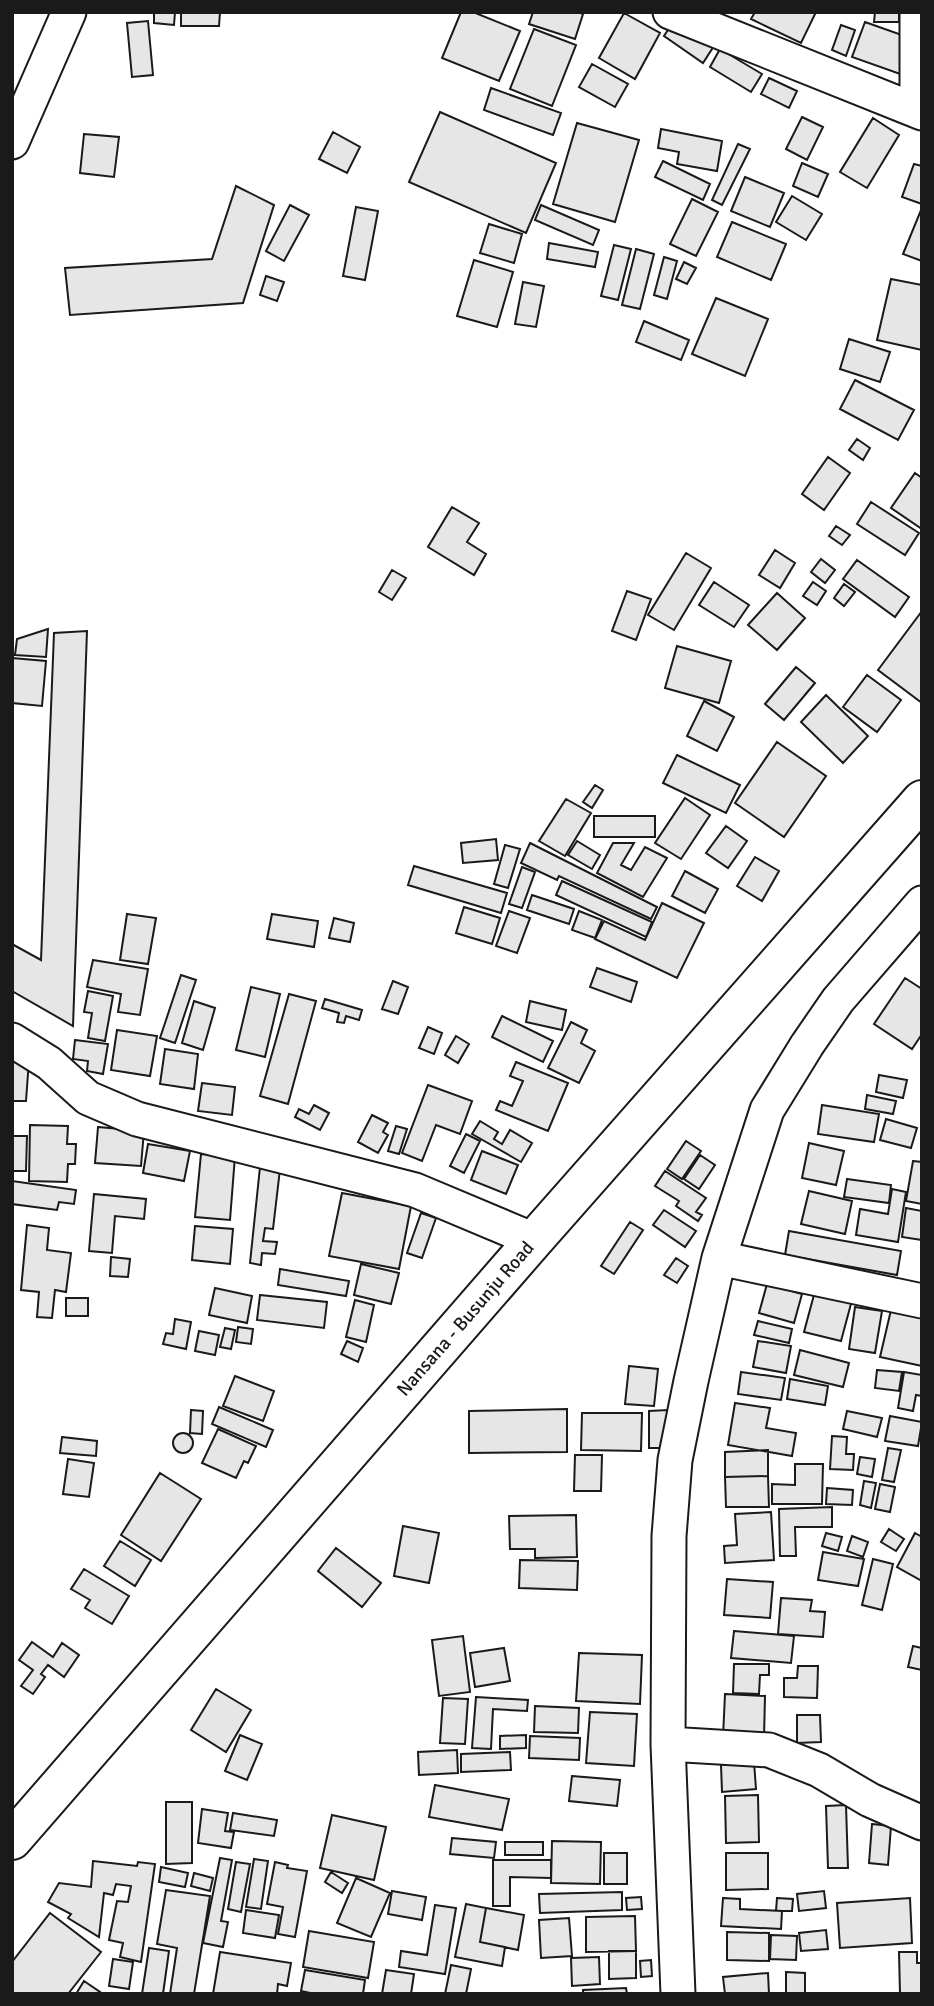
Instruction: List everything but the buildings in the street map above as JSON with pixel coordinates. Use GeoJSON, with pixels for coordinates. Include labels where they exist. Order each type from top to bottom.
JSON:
{"type":"FeatureCollection","features":[{"type":"Feature","properties":{"kind":"main road","name":"Nansana - Busunju Road"},"geometry":{"type":"LineString","coordinates":[[12,1840],[534,1240],[922,800]]}},
{"type":"Feature","properties":{"kind":"street"},"geometry":{"type":"LineString","coordinates":[[12,142],[69,12]]}},
{"type":"Feature","properties":{"kind":"street"},"geometry":{"type":"LineString","coordinates":[[670,12],[919,112],[917,12]]}},
{"type":"Feature","properties":{"kind":"street"},"geometry":{"type":"LineString","coordinates":[[678,1994],[667,1745],[669,1536],[675,1460],[719,1258],[767,1110],[838,1000],[922,903]]}},
{"type":"Feature","properties":{"kind":"street"},"geometry":{"type":"LineString","coordinates":[[12,1040],[50,1063],[88,1098],[137,1119],[415,1190],[534,1240]]}},
{"type":"Feature","properties":{"kind":"street"},"geometry":{"type":"LineString","coordinates":[[719,1258],[922,1301]]}},
{"type":"Feature","properties":{"kind":"street"},"geometry":{"type":"LineString","coordinates":[[667,1745],[769,1750],[819,1770],[870,1800],[922,1823]]}}]}
